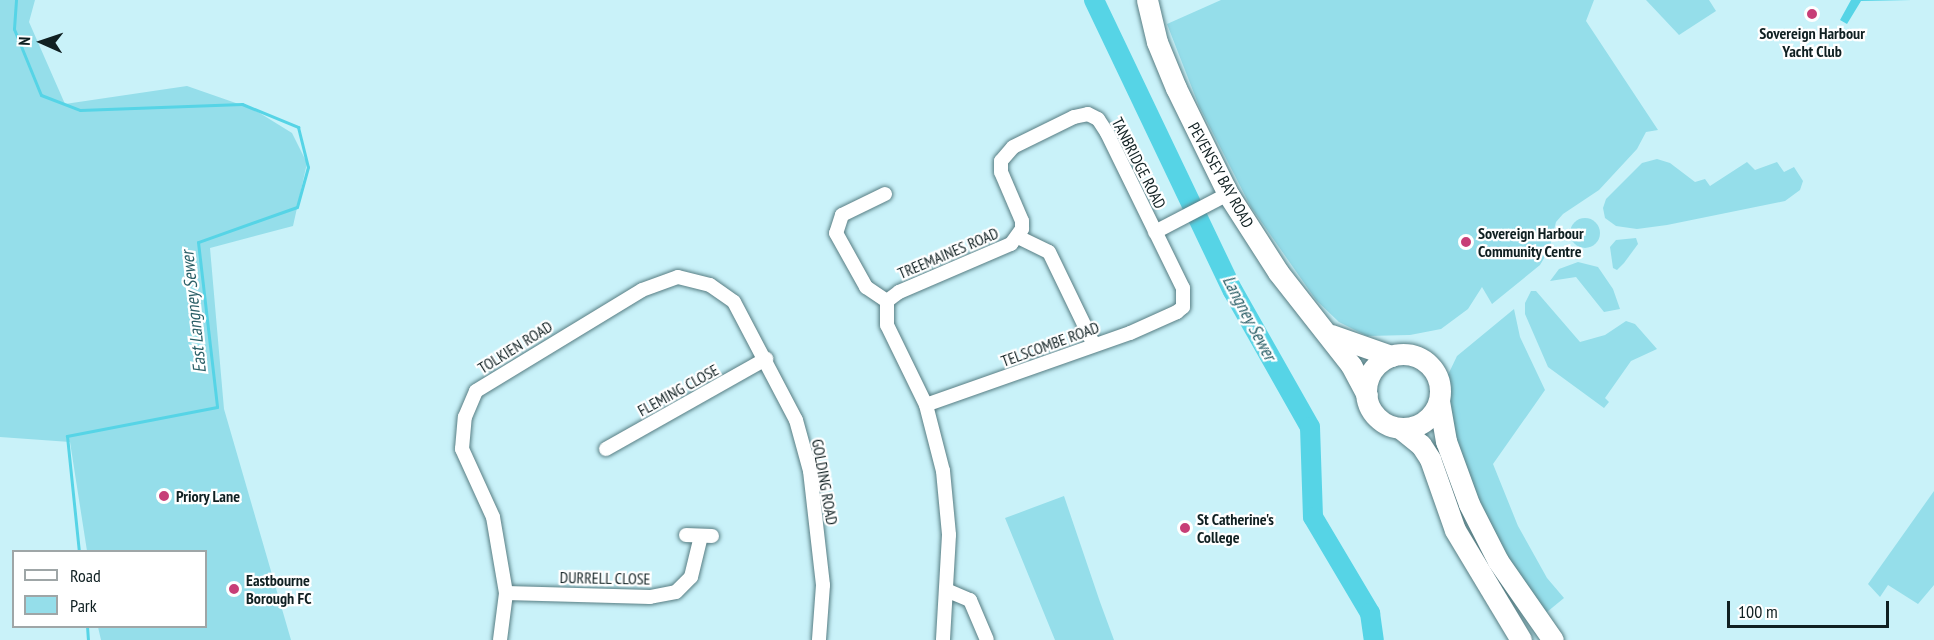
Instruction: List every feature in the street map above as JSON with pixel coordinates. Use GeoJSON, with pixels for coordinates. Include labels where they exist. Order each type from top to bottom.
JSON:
{"type":"FeatureCollection","features":[{"type":"Feature","properties":{"kind":"main road","name":"PEVENSEY BAY ROAD"},"geometry":{"type":"LineString","coordinates":[[1147,0],[1157,42],[1176,88],[1227,194],[1278,273],[1327,333],[1367,395]]}},
{"type":"Feature","properties":{"kind":"main road"},"geometry":{"type":"LineString","coordinates":[[1327,333],[1391,356],[1409,354],[1427,363],[1438,378],[1439,401],[1446,441],[1469,504],[1498,561],[1553,640]]}},
{"type":"Feature","properties":{"kind":"main road"},"geometry":{"type":"LineString","coordinates":[[1391,356],[1372,371],[1367,395],[1380,420],[1401,428],[1421,445],[1430,459],[1455,530],[1521,640]]}},
{"type":"Feature","properties":{"kind":"main road"},"geometry":{"type":"LineString","coordinates":[[1401,428],[1423,422],[1439,401]]}},
{"type":"Feature","properties":{"kind":"street","name":"TANBRIDGE ROAD"},"geometry":{"type":"LineString","coordinates":[[1088,114],[1098,119],[1107,133],[1183,288],[1183,308]]}},
{"type":"Feature","properties":{"kind":"street","name":"TREEMAINES ROAD"},"geometry":{"type":"LineString","coordinates":[[887,301],[899,292],[1011,244],[1018,237],[1022,221],[1001,172],[1001,161],[1013,147],[1074,117],[1088,114]]}},
{"type":"Feature","properties":{"kind":"street"},"geometry":{"type":"LineString","coordinates":[[885,194],[842,215],[837,233],[866,287],[887,301],[887,325],[926,405],[936,437],[947,502],[943,640]]}},
{"type":"Feature","properties":{"kind":"street","name":"TANBRIDGE ROAD"},"geometry":{"type":"LineString","coordinates":[[1155,232],[1227,194]]}},
{"type":"Feature","properties":{"kind":"street"},"geometry":{"type":"LineString","coordinates":[[1018,237],[1049,252],[1094,345]]}},
{"type":"Feature","properties":{"kind":"street","name":"TOLKIEN ROAD"},"geometry":{"type":"LineString","coordinates":[[500,640],[506,593],[494,517],[462,449],[465,417],[476,391],[642,290],[678,277],[710,285]]}},
{"type":"Feature","properties":{"kind":"street","name":"GOLDING ROAD"},"geometry":{"type":"LineString","coordinates":[[710,285],[734,302],[766,359],[796,420],[810,471],[823,585],[819,640]]}},
{"type":"Feature","properties":{"kind":"street","name":"TELSCOMBE ROAD"},"geometry":{"type":"LineString","coordinates":[[926,405],[1094,345],[1183,308]]}},
{"type":"Feature","properties":{"kind":"street","name":"FLEMING CLOSE"},"geometry":{"type":"LineString","coordinates":[[606,449],[766,359]]}},
{"type":"Feature","properties":{"kind":"street","name":"DURRELL CLOSE"},"geometry":{"type":"LineString","coordinates":[[506,593],[650,597],[676,592],[691,577],[706,536],[686,535]]}},
{"type":"Feature","properties":{"kind":"street"},"geometry":{"type":"LineString","coordinates":[[946,590],[970,600],[987,640]]}},
{"type":"Feature","properties":{"kind":"green space"},"geometry":{"type":"Polygon","coordinates":[[[0,0],[35,0],[29,22],[65,104],[187,86],[253,109],[292,133],[307,163],[293,226],[210,248],[224,409],[291,640],[101,640],[98,628],[207,628],[207,550],[87,550],[70,442],[0,437],[0,0]]]}},
{"type":"Feature","properties":{"kind":"green space"},"geometry":{"type":"Polygon","coordinates":[[[1221,0],[1594,0],[1586,21],[1658,130],[1646,132],[1637,149],[1599,190],[1563,214],[1556,222],[1549,250],[1540,265],[1492,304],[1482,287],[1468,309],[1441,329],[1410,335],[1367,336],[1339,322],[1316,300],[1251,207],[1199,106],[1167,24],[1221,0]]]}},
{"type":"Feature","properties":{"kind":"green space"},"geometry":{"type":"Polygon","coordinates":[[[1646,0],[1709,0],[1716,11],[1679,35],[1646,0]]]}},
{"type":"Feature","properties":{"kind":"green space"},"geometry":{"type":"Polygon","coordinates":[[[1657,159],[1670,163],[1695,182],[1705,179],[1710,186],[1747,162],[1755,170],[1777,162],[1784,172],[1794,167],[1803,181],[1800,190],[1785,201],[1667,225],[1637,229],[1616,226],[1605,218],[1603,208],[1606,199],[1642,163],[1657,159]]]}},
{"type":"Feature","properties":{"kind":"green space"},"geometry":{"type":"Polygon","coordinates":[[[1585,218],[1596,222],[1600,233],[1596,244],[1585,248],[1574,244],[1570,233],[1574,222],[1585,218]]]}},
{"type":"Feature","properties":{"kind":"green space"},"geometry":{"type":"Polygon","coordinates":[[[1636,238],[1638,244],[1624,263],[1617,270],[1613,268],[1610,247],[1616,240],[1636,238]]]}},
{"type":"Feature","properties":{"kind":"green space"},"geometry":{"type":"Polygon","coordinates":[[[1578,262],[1598,267],[1613,289],[1620,309],[1604,312],[1576,277],[1550,281],[1559,269],[1578,262]]]}},
{"type":"Feature","properties":{"kind":"green space"},"geometry":{"type":"Polygon","coordinates":[[[1531,291],[1536,291],[1580,342],[1605,335],[1626,321],[1635,324],[1657,349],[1631,361],[1605,398],[1609,402],[1604,408],[1548,367],[1525,314],[1525,303],[1531,291]]]}},
{"type":"Feature","properties":{"kind":"green space"},"geometry":{"type":"Polygon","coordinates":[[[1514,309],[1520,337],[1545,390],[1493,464],[1518,526],[1547,578],[1564,598],[1547,612],[1532,601],[1486,526],[1459,458],[1448,413],[1446,379],[1457,356],[1514,309]]]}},
{"type":"Feature","properties":{"kind":"green space"},"geometry":{"type":"Polygon","coordinates":[[[1934,491],[1934,585],[1918,604],[1888,585],[1880,597],[1868,584],[1934,491]]]}},
{"type":"Feature","properties":{"kind":"green space"},"geometry":{"type":"Polygon","coordinates":[[[1064,496],[1114,640],[1055,640],[1005,518],[1064,496]]]}},
{"type":"Feature","properties":{"kind":"shaded area"},"geometry":{"type":"Polygon","coordinates":[[[1851,0],[1912,0],[1861,1],[1847,24],[1840,20],[1851,0]]]}},
{"type":"Feature","properties":{"kind":"waterway","name":"East Langney Sewer"},"geometry":{"type":"LineString","coordinates":[[16,0],[14,29],[41,95],[80,110],[242,104],[298,127],[308,167],[297,207],[198,242],[217,407],[67,436],[79,550]]}},
{"type":"Feature","properties":{"kind":"waterway","name":"Langney Sewer"},"geometry":{"type":"LineString","coordinates":[[1094,0],[1233,291],[1310,427],[1313,517],[1370,613],[1374,640]]}},
{"type":"Feature","properties":{"kind":"waterway","name":"East Langney Sewer"},"geometry":{"type":"LineString","coordinates":[[87,628],[88,640]]}},
{"type":"Feature","properties":{"kind":"place","name":"Sovereign Harbour Yacht Club"},"geometry":{"type":"Point","coordinates":[1812,14]}},
{"type":"Feature","properties":{"kind":"place","name":"Sovereign Harbour Community Centre"},"geometry":{"type":"Point","coordinates":[1466,242]}},
{"type":"Feature","properties":{"kind":"place","name":"Priory Lane"},"geometry":{"type":"Point","coordinates":[164,496]}},
{"type":"Feature","properties":{"kind":"place","name":"St Catherine's College"},"geometry":{"type":"Point","coordinates":[1185,528]}},
{"type":"Feature","properties":{"kind":"place","name":"Eastbourne Borough FC"},"geometry":{"type":"Point","coordinates":[234,589]}}]}
